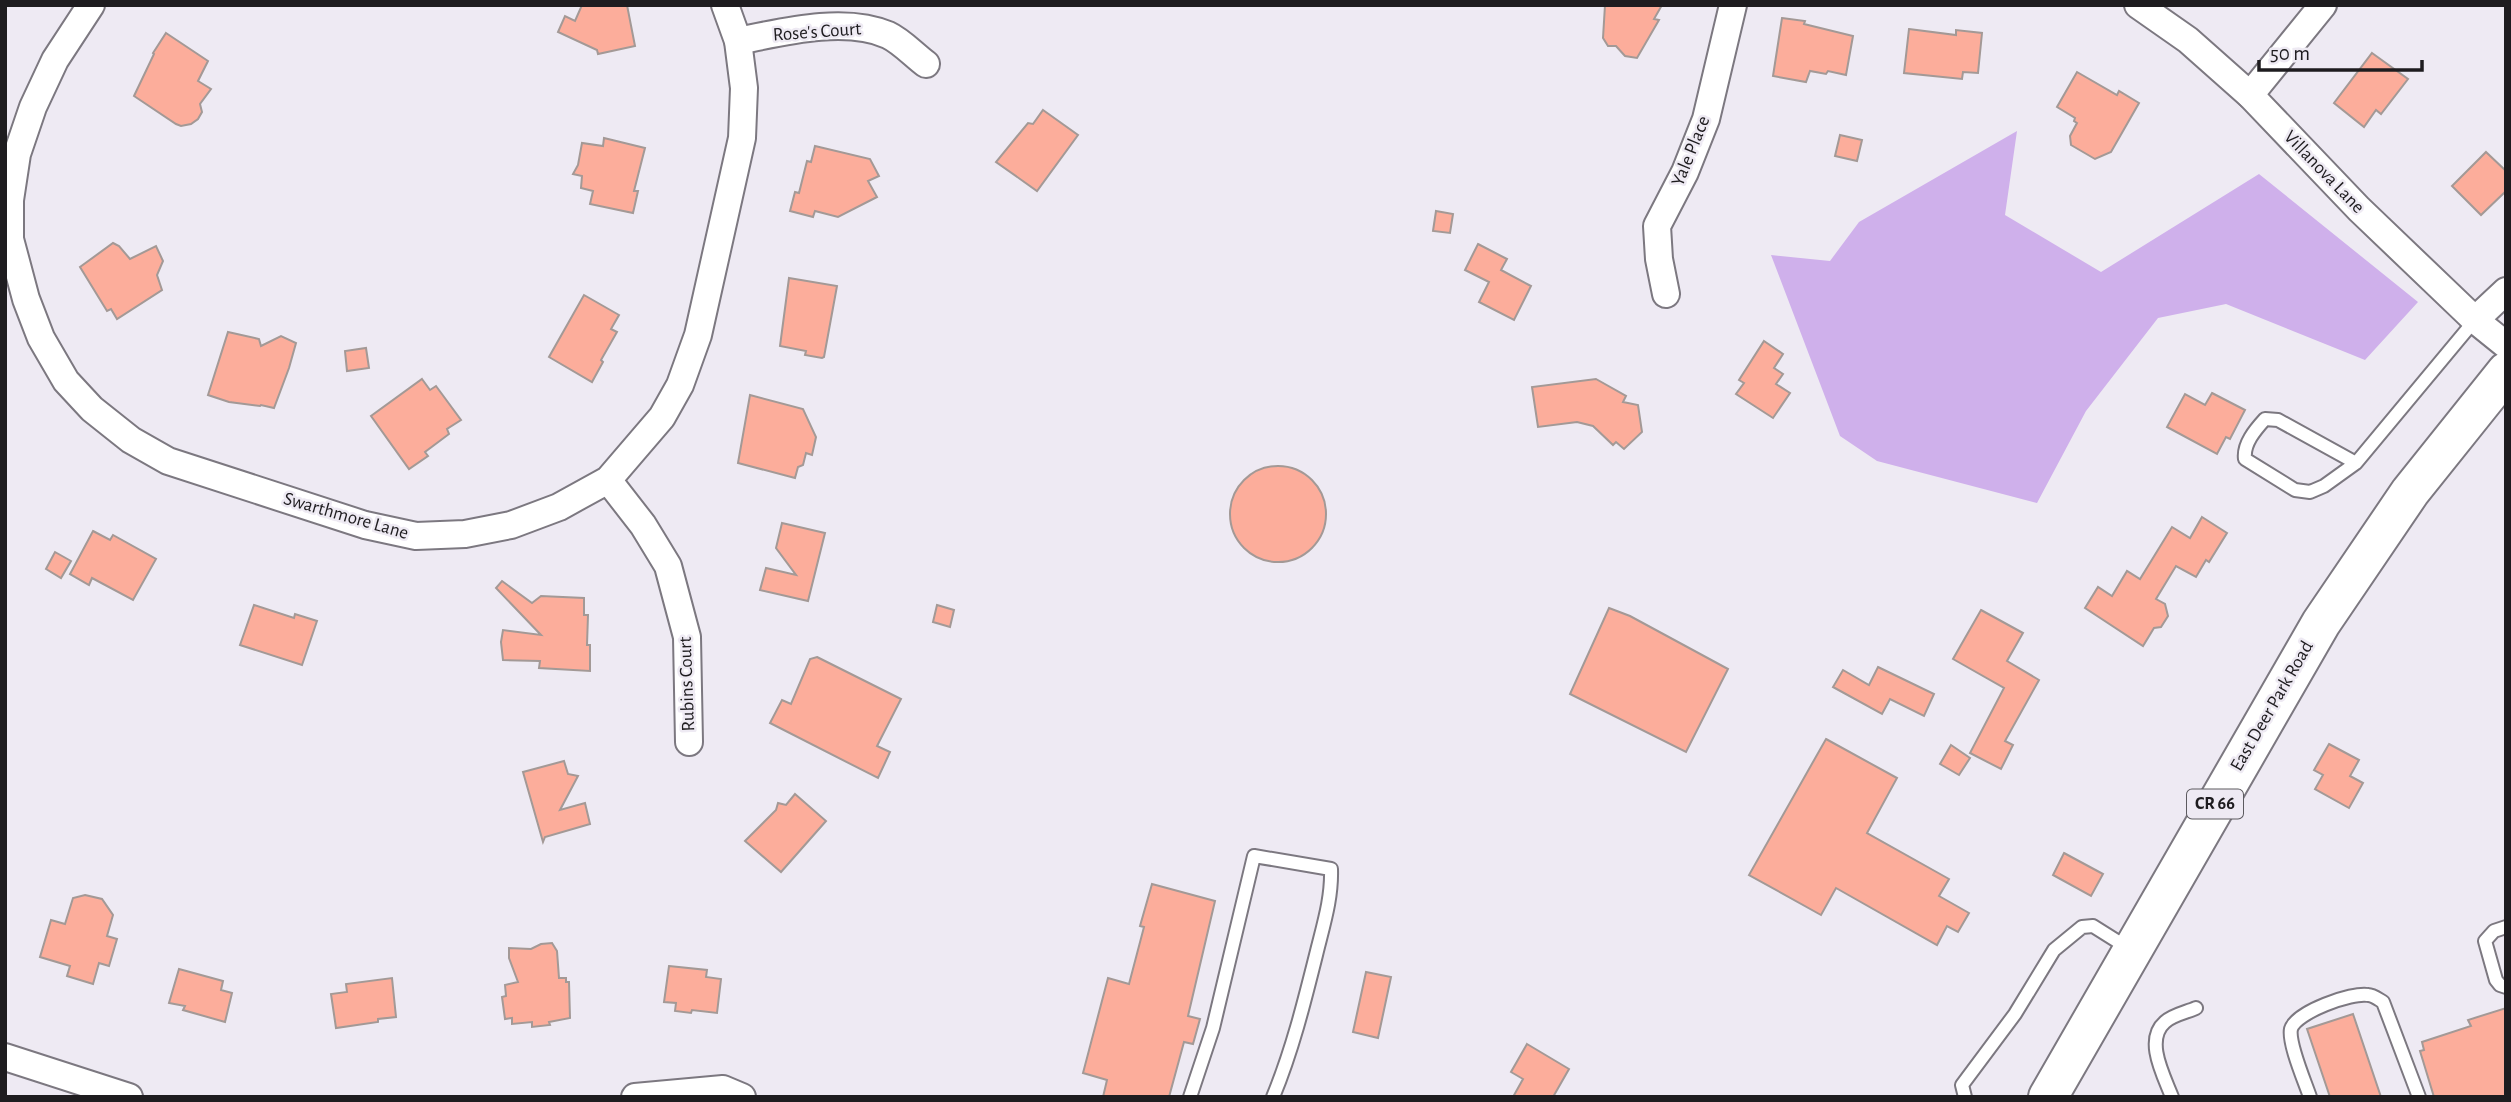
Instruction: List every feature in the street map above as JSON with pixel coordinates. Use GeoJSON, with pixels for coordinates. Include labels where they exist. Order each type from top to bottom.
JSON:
{"type":"FeatureCollection","features":[{"type":"Feature","properties":{"kind":"main road","name":"East Deer Park Road"},"geometry":{"type":"LineString","coordinates":[[2048,1097],[2321,623],[2410,492],[2506,372]]}},
{"type":"Feature","properties":{"kind":"street"},"geometry":{"type":"LineString","coordinates":[[8,200],[17,153],[33,107],[55,60],[91,5]]}},
{"type":"Feature","properties":{"kind":"street","name":"Swarthmore Lane"},"geometry":{"type":"LineString","coordinates":[[8,200],[10,239],[26,299],[41,338],[66,381],[92,409],[131,440],[169,461],[365,525],[416,536],[465,534],[511,526],[559,507],[608,480],[662,417],[680,385],[698,335],[742,138],[744,89],[738,41],[725,5]]}},
{"type":"Feature","properties":{"kind":"street","name":"Yale Place"},"geometry":{"type":"LineString","coordinates":[[1666,294],[1659,259],[1657,226],[1685,172],[1706,119],[1733,5]]}},
{"type":"Feature","properties":{"kind":"street","name":"Villanova Lane"},"geometry":{"type":"LineString","coordinates":[[2138,5],[2188,40],[2250,94],[2359,209],[2475,320],[2506,345]]}},
{"type":"Feature","properties":{"kind":"street"},"geometry":{"type":"LineString","coordinates":[[2250,94],[2323,5]]}},
{"type":"Feature","properties":{"kind":"street","name":"Rose's Court"},"geometry":{"type":"LineString","coordinates":[[738,41],[793,30],[834,27],[870,29],[891,36],[926,64]]}},
{"type":"Feature","properties":{"kind":"street"},"geometry":{"type":"LineString","coordinates":[[2475,320],[2506,291]]}},
{"type":"Feature","properties":{"kind":"street","name":"Rubins Court"},"geometry":{"type":"LineString","coordinates":[[608,480],[668,566],[687,637],[689,741]]}},
{"type":"Feature","properties":{"kind":"street"},"geometry":{"type":"LineString","coordinates":[[5,1057],[67,1087],[129,1097]]}},
{"type":"Feature","properties":{"kind":"street"},"geometry":{"type":"LineString","coordinates":[[635,1097],[723,1089],[742,1097]]}},
{"type":"Feature","properties":{"kind":"lane"},"geometry":{"type":"LineString","coordinates":[[2356,463],[2278,420],[2265,419],[2244,448],[2245,459],[2295,490],[2310,492],[2324,486],[2356,463],[2475,320]]}},
{"type":"Feature","properties":{"kind":"lane"},"geometry":{"type":"LineString","coordinates":[[1190,1097],[1213,1028],[1254,856],[1331,869],[1331,892],[1310,979],[1288,1060],[1273,1097]]}},
{"type":"Feature","properties":{"kind":"lane"},"geometry":{"type":"LineString","coordinates":[[1965,1097],[1962,1085],[2015,1014],[2054,950],[2082,927],[2093,926],[2131,951]]}},
{"type":"Feature","properties":{"kind":"lane"},"geometry":{"type":"LineString","coordinates":[[2506,927],[2494,931],[2485,941],[2496,980],[2500,985],[2506,986]]}},
{"type":"Feature","properties":{"kind":"lane"},"geometry":{"type":"LineString","coordinates":[[2310,1097],[2292,1042],[2291,1030],[2297,1018],[2330,1003],[2359,995],[2371,995],[2383,1002],[2420,1097]]}},
{"type":"Feature","properties":{"kind":"lane"},"geometry":{"type":"LineString","coordinates":[[2172,1097],[2157,1056],[2155,1038],[2164,1022],[2196,1008]]}},
{"type":"Feature","properties":{"kind":"shaded area"},"geometry":{"type":"Polygon","coordinates":[[[2017,131],[2005,215],[2101,272],[2259,174],[2418,302],[2365,360],[2226,304],[2158,318],[2086,411],[2037,503],[1877,461],[1840,436],[1771,255],[1830,261],[1859,222],[2017,131]]]}},
{"type":"Feature","properties":{"kind":"building"},"geometry":{"type":"Polygon","coordinates":[[[582,5],[627,5],[635,46],[598,54],[597,50],[558,32],[565,16],[575,21],[582,5]]]}},
{"type":"Feature","properties":{"kind":"building"},"geometry":{"type":"Polygon","coordinates":[[[1605,5],[1662,5],[1654,19],[1659,20],[1637,58],[1625,56],[1616,46],[1608,46],[1603,38],[1605,5]]]}},
{"type":"Feature","properties":{"kind":"building"},"geometry":{"type":"Polygon","coordinates":[[[1782,18],[1805,21],[1804,24],[1853,36],[1846,75],[1810,71],[1806,82],[1773,76],[1782,18]]]}},
{"type":"Feature","properties":{"kind":"building"},"geometry":{"type":"Polygon","coordinates":[[[1909,29],[1956,35],[1956,30],[1982,33],[1978,73],[1963,72],[1962,79],[1904,73],[1909,29]]]}},
{"type":"Feature","properties":{"kind":"building"},"geometry":{"type":"Polygon","coordinates":[[[166,33],[208,61],[198,81],[211,89],[200,104],[202,112],[198,119],[191,124],[176,124],[134,96],[153,53],[166,33]]]}},
{"type":"Feature","properties":{"kind":"building"},"geometry":{"type":"Polygon","coordinates":[[[2372,53],[2408,79],[2381,114],[2376,110],[2364,127],[2334,103],[2372,53]]]}},
{"type":"Feature","properties":{"kind":"building"},"geometry":{"type":"Polygon","coordinates":[[[2077,72],[2117,95],[2119,91],[2139,103],[2111,152],[2095,159],[2071,145],[2070,136],[2077,123],[2075,118],[2057,107],[2077,72]]]}},
{"type":"Feature","properties":{"kind":"building"},"geometry":{"type":"Polygon","coordinates":[[[1043,110],[1078,135],[1037,191],[996,162],[1028,123],[1033,124],[1043,110]]]}},
{"type":"Feature","properties":{"kind":"building"},"geometry":{"type":"Polygon","coordinates":[[[1840,135],[1862,140],[1857,161],[1835,156],[1840,135]]]}},
{"type":"Feature","properties":{"kind":"building"},"geometry":{"type":"Polygon","coordinates":[[[604,138],[645,148],[634,191],[638,191],[633,213],[590,204],[593,191],[581,188],[582,176],[573,174],[578,165],[582,143],[603,146],[604,138]]]}},
{"type":"Feature","properties":{"kind":"building"},"geometry":{"type":"Polygon","coordinates":[[[815,146],[870,159],[879,176],[868,181],[877,197],[838,217],[815,211],[813,217],[790,211],[795,192],[799,193],[807,161],[811,162],[815,146]]]}},
{"type":"Feature","properties":{"kind":"building"},"geometry":{"type":"Polygon","coordinates":[[[2486,152],[2506,171],[2506,191],[2481,215],[2452,186],[2486,152]]]}},
{"type":"Feature","properties":{"kind":"building"},"geometry":{"type":"Polygon","coordinates":[[[1436,211],[1453,214],[1450,233],[1433,231],[1436,211]]]}},
{"type":"Feature","properties":{"kind":"building"},"geometry":{"type":"Polygon","coordinates":[[[113,243],[130,259],[156,246],[163,261],[157,275],[162,290],[117,319],[111,309],[107,311],[80,267],[113,243]]]}},
{"type":"Feature","properties":{"kind":"building"},"geometry":{"type":"Polygon","coordinates":[[[1478,244],[1507,259],[1501,270],[1531,286],[1514,320],[1479,302],[1489,282],[1465,270],[1478,244]]]}},
{"type":"Feature","properties":{"kind":"building"},"geometry":{"type":"Polygon","coordinates":[[[789,278],[837,286],[822,358],[805,355],[806,351],[780,346],[789,278]]]}},
{"type":"Feature","properties":{"kind":"building"},"geometry":{"type":"Polygon","coordinates":[[[584,295],[619,315],[611,329],[617,332],[592,382],[549,357],[584,295]]]}},
{"type":"Feature","properties":{"kind":"building"},"geometry":{"type":"Polygon","coordinates":[[[228,332],[259,339],[261,346],[281,336],[296,343],[274,408],[229,402],[208,395],[228,332]]]}},
{"type":"Feature","properties":{"kind":"building"},"geometry":{"type":"Polygon","coordinates":[[[1764,341],[1783,354],[1774,368],[1783,374],[1776,384],[1790,393],[1773,418],[1736,394],[1744,383],[1739,380],[1764,341]]]}},
{"type":"Feature","properties":{"kind":"building"},"geometry":{"type":"Polygon","coordinates":[[[366,348],[369,368],[347,371],[345,351],[366,348]]]}},
{"type":"Feature","properties":{"kind":"building"},"geometry":{"type":"Polygon","coordinates":[[[422,379],[430,390],[436,386],[461,420],[447,429],[449,434],[425,452],[428,456],[409,469],[371,416],[422,379]]]}},
{"type":"Feature","properties":{"kind":"building"},"geometry":{"type":"Polygon","coordinates":[[[1596,379],[1626,396],[1623,402],[1638,405],[1642,432],[1624,449],[1616,442],[1613,445],[1593,426],[1577,422],[1538,427],[1532,387],[1596,379]]]}},
{"type":"Feature","properties":{"kind":"building"},"geometry":{"type":"Polygon","coordinates":[[[2212,393],[2245,410],[2230,439],[2226,437],[2217,454],[2167,427],[2185,394],[2205,405],[2212,393]]]}},
{"type":"Feature","properties":{"kind":"building"},"geometry":{"type":"Polygon","coordinates":[[[750,395],[803,409],[816,437],[812,455],[806,453],[795,478],[738,463],[750,395]]]}},
{"type":"Feature","properties":{"kind":"building"},"geometry":{"type":"Polygon","coordinates":[[[1269,466],[1287,466],[1305,474],[1318,487],[1326,505],[1323,533],[1305,554],[1287,562],[1269,562],[1251,554],[1238,541],[1230,523],[1230,505],[1238,487],[1251,474],[1269,466]]]}},
{"type":"Feature","properties":{"kind":"building"},"geometry":{"type":"Polygon","coordinates":[[[2202,517],[2227,533],[2196,577],[2176,566],[2156,599],[2165,604],[2168,616],[2161,627],[2154,628],[2143,646],[2085,608],[2098,587],[2112,596],[2127,571],[2140,579],[2172,527],[2190,538],[2202,517]]]}},
{"type":"Feature","properties":{"kind":"building"},"geometry":{"type":"Polygon","coordinates":[[[782,523],[825,533],[808,601],[760,590],[766,568],[796,575],[776,548],[782,523]]]}},
{"type":"Feature","properties":{"kind":"building"},"geometry":{"type":"Polygon","coordinates":[[[93,531],[110,540],[113,535],[156,559],[133,600],[92,578],[89,585],[70,574],[93,531]]]}},
{"type":"Feature","properties":{"kind":"building"},"geometry":{"type":"Polygon","coordinates":[[[55,552],[71,561],[61,578],[46,569],[55,552]]]}},
{"type":"Feature","properties":{"kind":"building"},"geometry":{"type":"Polygon","coordinates":[[[502,581],[532,603],[541,596],[584,598],[584,615],[588,615],[590,671],[539,668],[540,661],[503,660],[503,630],[541,635],[496,588],[502,581]]]}},
{"type":"Feature","properties":{"kind":"building"},"geometry":{"type":"Polygon","coordinates":[[[254,605],[294,618],[295,614],[317,621],[302,665],[240,645],[254,605]]]}},
{"type":"Feature","properties":{"kind":"building"},"geometry":{"type":"Polygon","coordinates":[[[937,605],[954,610],[950,627],[933,622],[937,605]]]}},
{"type":"Feature","properties":{"kind":"building"},"geometry":{"type":"Polygon","coordinates":[[[1609,608],[1630,616],[1728,669],[1686,752],[1570,694],[1609,608]]]}},
{"type":"Feature","properties":{"kind":"building"},"geometry":{"type":"Polygon","coordinates":[[[1981,610],[2023,633],[2007,661],[2039,680],[2005,741],[2013,745],[2001,769],[1970,753],[2004,688],[1953,659],[1981,610]]]}},
{"type":"Feature","properties":{"kind":"building"},"geometry":{"type":"Polygon","coordinates":[[[817,657],[901,699],[877,746],[890,752],[878,778],[770,723],[782,700],[791,704],[810,659],[817,657]]]}},
{"type":"Feature","properties":{"kind":"building"},"geometry":{"type":"Polygon","coordinates":[[[1878,667],[1934,694],[1924,716],[1890,699],[1882,714],[1833,687],[1843,670],[1869,685],[1878,667]]]}},
{"type":"Feature","properties":{"kind":"building"},"geometry":{"type":"Polygon","coordinates":[[[1826,739],[1897,778],[1867,833],[1949,879],[1939,896],[1969,913],[1958,932],[1947,926],[1937,945],[1836,888],[1821,915],[1749,875],[1826,739]]]}},
{"type":"Feature","properties":{"kind":"building"},"geometry":{"type":"Polygon","coordinates":[[[2329,744],[2359,760],[2350,776],[2363,783],[2349,808],[2315,789],[2323,775],[2314,770],[2329,744]]]}},
{"type":"Feature","properties":{"kind":"building"},"geometry":{"type":"Polygon","coordinates":[[[1951,745],[1970,758],[1959,775],[1940,764],[1951,745]]]}},
{"type":"Feature","properties":{"kind":"building"},"geometry":{"type":"Polygon","coordinates":[[[564,761],[568,774],[578,776],[560,810],[585,803],[590,824],[545,837],[543,842],[523,772],[564,761]]]}},
{"type":"Feature","properties":{"kind":"building"},"geometry":{"type":"Polygon","coordinates":[[[795,794],[826,821],[781,872],[745,841],[776,810],[778,803],[786,805],[795,794]]]}},
{"type":"Feature","properties":{"kind":"building"},"geometry":{"type":"Polygon","coordinates":[[[2064,853],[2103,874],[2091,896],[2053,875],[2064,853]]]}},
{"type":"Feature","properties":{"kind":"building"},"geometry":{"type":"Polygon","coordinates":[[[1152,884],[1215,901],[1188,1016],[1200,1019],[1193,1044],[1184,1042],[1169,1097],[1103,1097],[1107,1080],[1083,1073],[1108,978],[1129,984],[1144,927],[1140,926],[1152,884]]]}},
{"type":"Feature","properties":{"kind":"building"},"geometry":{"type":"Polygon","coordinates":[[[85,895],[102,899],[113,915],[107,936],[117,939],[109,966],[99,963],[93,984],[67,976],[70,966],[40,957],[51,920],[65,924],[73,898],[85,895]]]}},
{"type":"Feature","properties":{"kind":"building"},"geometry":{"type":"Polygon","coordinates":[[[552,943],[557,951],[559,978],[566,978],[566,982],[569,982],[570,1018],[549,1022],[550,1025],[532,1027],[532,1022],[512,1024],[512,1018],[505,1019],[502,997],[506,996],[505,985],[518,982],[509,958],[509,948],[531,949],[552,943]]]}},
{"type":"Feature","properties":{"kind":"building"},"geometry":{"type":"Polygon","coordinates":[[[669,966],[707,970],[706,977],[721,979],[717,1013],[675,1011],[676,1003],[664,1002],[669,966]]]}},
{"type":"Feature","properties":{"kind":"building"},"geometry":{"type":"Polygon","coordinates":[[[179,969],[223,981],[221,990],[232,993],[225,1022],[183,1010],[185,1006],[169,1003],[179,969]]]}},
{"type":"Feature","properties":{"kind":"building"},"geometry":{"type":"Polygon","coordinates":[[[1366,972],[1391,977],[1378,1038],[1353,1032],[1366,972]]]}},
{"type":"Feature","properties":{"kind":"building"},"geometry":{"type":"Polygon","coordinates":[[[392,978],[396,1017],[336,1028],[331,994],[347,992],[346,984],[392,978]]]}},
{"type":"Feature","properties":{"kind":"building"},"geometry":{"type":"Polygon","coordinates":[[[2506,1008],[2506,1097],[2434,1097],[2420,1051],[2424,1050],[2422,1042],[2471,1026],[2468,1020],[2506,1008]]]}},
{"type":"Feature","properties":{"kind":"building"},"geometry":{"type":"Polygon","coordinates":[[[2353,1014],[2381,1097],[2330,1097],[2307,1029],[2353,1014]]]}},
{"type":"Feature","properties":{"kind":"building"},"geometry":{"type":"Polygon","coordinates":[[[1527,1044],[1569,1069],[1553,1097],[1513,1097],[1523,1079],[1511,1072],[1527,1044]]]}}]}
